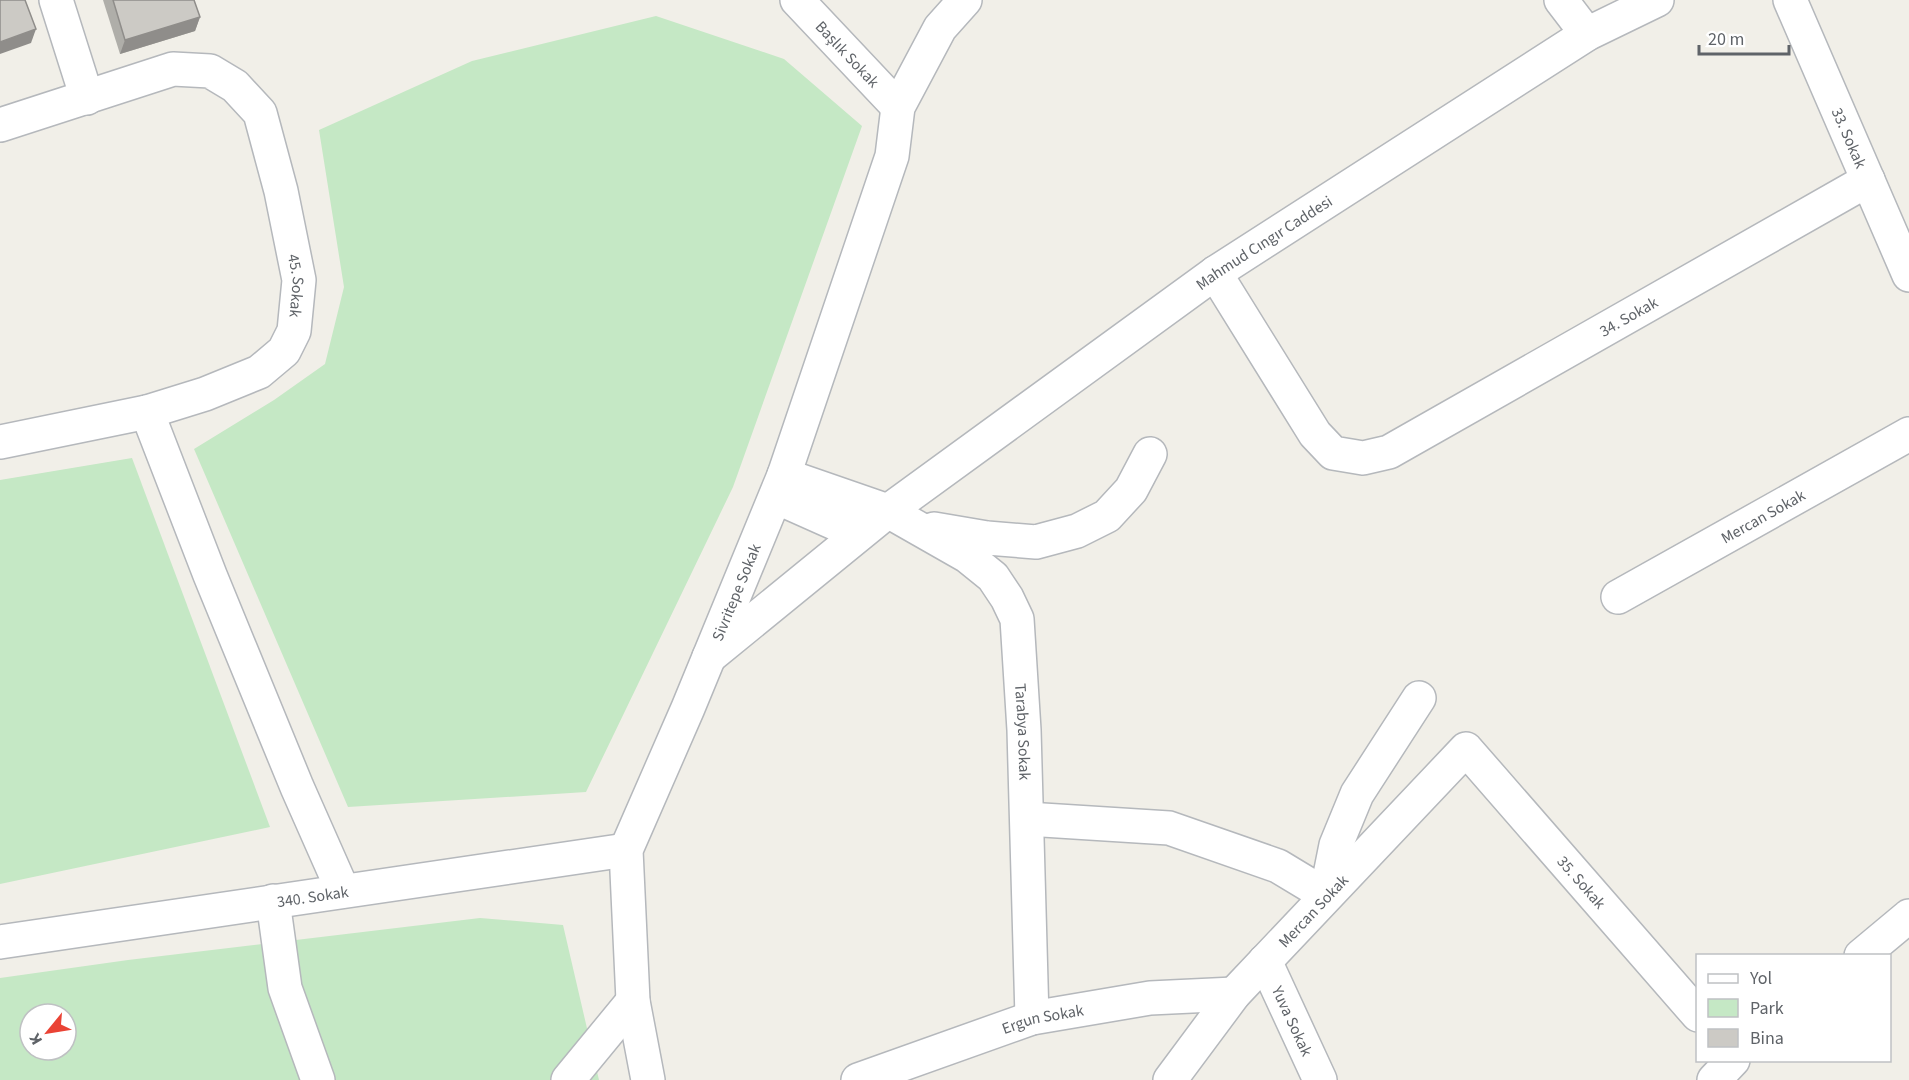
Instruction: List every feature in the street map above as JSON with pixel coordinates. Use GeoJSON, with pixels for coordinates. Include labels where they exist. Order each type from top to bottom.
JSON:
{"type":"FeatureCollection","features":[{"type":"Feature","properties":{"kind":"street"},"geometry":{"type":"LineString","coordinates":[[56,0],[87,98]]}},
{"type":"Feature","properties":{"kind":"street","name":"Başlık Sokak"},"geometry":{"type":"LineString","coordinates":[[797,0],[898,107]]}},
{"type":"Feature","properties":{"kind":"street"},"geometry":{"type":"LineString","coordinates":[[898,107],[940,28],[965,0]]}},
{"type":"Feature","properties":{"kind":"street"},"geometry":{"type":"LineString","coordinates":[[1561,0],[1587,34]]}},
{"type":"Feature","properties":{"kind":"street","name":"Mahmud Cıngır Caddesi"},"geometry":{"type":"LineString","coordinates":[[709,657],[859,534],[900,518],[1215,273],[1587,34],[1657,0]]}},
{"type":"Feature","properties":{"kind":"street","name":"33. Sokak"},"geometry":{"type":"LineString","coordinates":[[1790,0],[1909,275]]}},
{"type":"Feature","properties":{"kind":"street","name":"45. Sokak"},"geometry":{"type":"LineString","coordinates":[[0,125],[173,69],[210,71],[235,86],[260,113],[299,280],[294,331],[284,351],[259,372],[205,394],[147,412],[0,442]]}},
{"type":"Feature","properties":{"kind":"street","name":"Sivritepe Sokak"},"geometry":{"type":"LineString","coordinates":[[648,1080],[633,1000],[626,850],[780,486],[892,156],[898,107]]}},
{"type":"Feature","properties":{"kind":"street","name":"34. Sokak"},"geometry":{"type":"LineString","coordinates":[[1215,273],[1315,434],[1333,453],[1363,458],[1389,452],[1868,180]]}},
{"type":"Feature","properties":{"kind":"street"},"geometry":{"type":"LineString","coordinates":[[147,412],[210,575],[297,787],[343,891]]}},
{"type":"Feature","properties":{"kind":"street","name":"Mercan Sokak"},"geometry":{"type":"LineString","coordinates":[[1618,597],[1909,434]]}},
{"type":"Feature","properties":{"kind":"street"},"geometry":{"type":"LineString","coordinates":[[780,486],[987,538],[1036,543],[1077,531],[1107,516],[1131,490],[1150,454]]}},
{"type":"Feature","properties":{"kind":"street"},"geometry":{"type":"LineString","coordinates":[[780,486],[859,534]]}},
{"type":"Feature","properties":{"kind":"street","name":"Tarabya Sokak"},"geometry":{"type":"LineString","coordinates":[[900,518],[967,556],[993,577],[1007,598],[1017,620],[1024,730],[1032,1018]]}},
{"type":"Feature","properties":{"kind":"street"},"geometry":{"type":"LineString","coordinates":[[1027,819],[1169,828],[1278,866],[1326,895],[1336,845],[1357,794],[1419,698]]}},
{"type":"Feature","properties":{"kind":"street","name":"Mercan Sokak"},"geometry":{"type":"LineString","coordinates":[[1170,1080],[1234,994],[1466,748]]}},
{"type":"Feature","properties":{"kind":"street","name":"35. Sokak"},"geometry":{"type":"LineString","coordinates":[[1466,748],[1696,1013]]}},
{"type":"Feature","properties":{"kind":"street","name":"340. Sokak"},"geometry":{"type":"LineString","coordinates":[[0,942],[626,850]]}},
{"type":"Feature","properties":{"kind":"street"},"geometry":{"type":"LineString","coordinates":[[273,901],[285,988],[318,1080]]}},
{"type":"Feature","properties":{"kind":"street"},"geometry":{"type":"LineString","coordinates":[[1863,954],[1909,916]]}},
{"type":"Feature","properties":{"kind":"street","name":"Yuva Sokak"},"geometry":{"type":"LineString","coordinates":[[1265,961],[1320,1080]]}},
{"type":"Feature","properties":{"kind":"street","name":"Ergun Sokak"},"geometry":{"type":"LineString","coordinates":[[858,1080],[1032,1018],[1150,998],[1234,994]]}},
{"type":"Feature","properties":{"kind":"street"},"geometry":{"type":"LineString","coordinates":[[568,1080],[633,1000]]}},
{"type":"Feature","properties":{"kind":"street"},"geometry":{"type":"LineString","coordinates":[[1714,1080],[1731,1062]]}},
{"type":"Feature","properties":{"kind":"green space"},"geometry":{"type":"Polygon","coordinates":[[[656,16],[784,59],[862,126],[733,487],[586,792],[348,807],[194,449],[274,400],[325,364],[344,287],[319,130],[472,61],[656,16]]]}},
{"type":"Feature","properties":{"kind":"green space"},"geometry":{"type":"Polygon","coordinates":[[[132,458],[270,827],[0,884],[0,480],[132,458]]]}},
{"type":"Feature","properties":{"kind":"green space"},"geometry":{"type":"Polygon","coordinates":[[[480,918],[563,925],[599,1080],[0,1080],[0,978],[128,960],[480,918]]]}},
{"type":"Feature","properties":{"kind":"building"},"geometry":{"type":"Polygon","coordinates":[[[0,0],[25,0],[36,29],[0,42],[0,0]]]}},
{"type":"Feature","properties":{"kind":"building"},"geometry":{"type":"Polygon","coordinates":[[[113,0],[194,0],[200,17],[125,40],[113,0]]]}}]}
